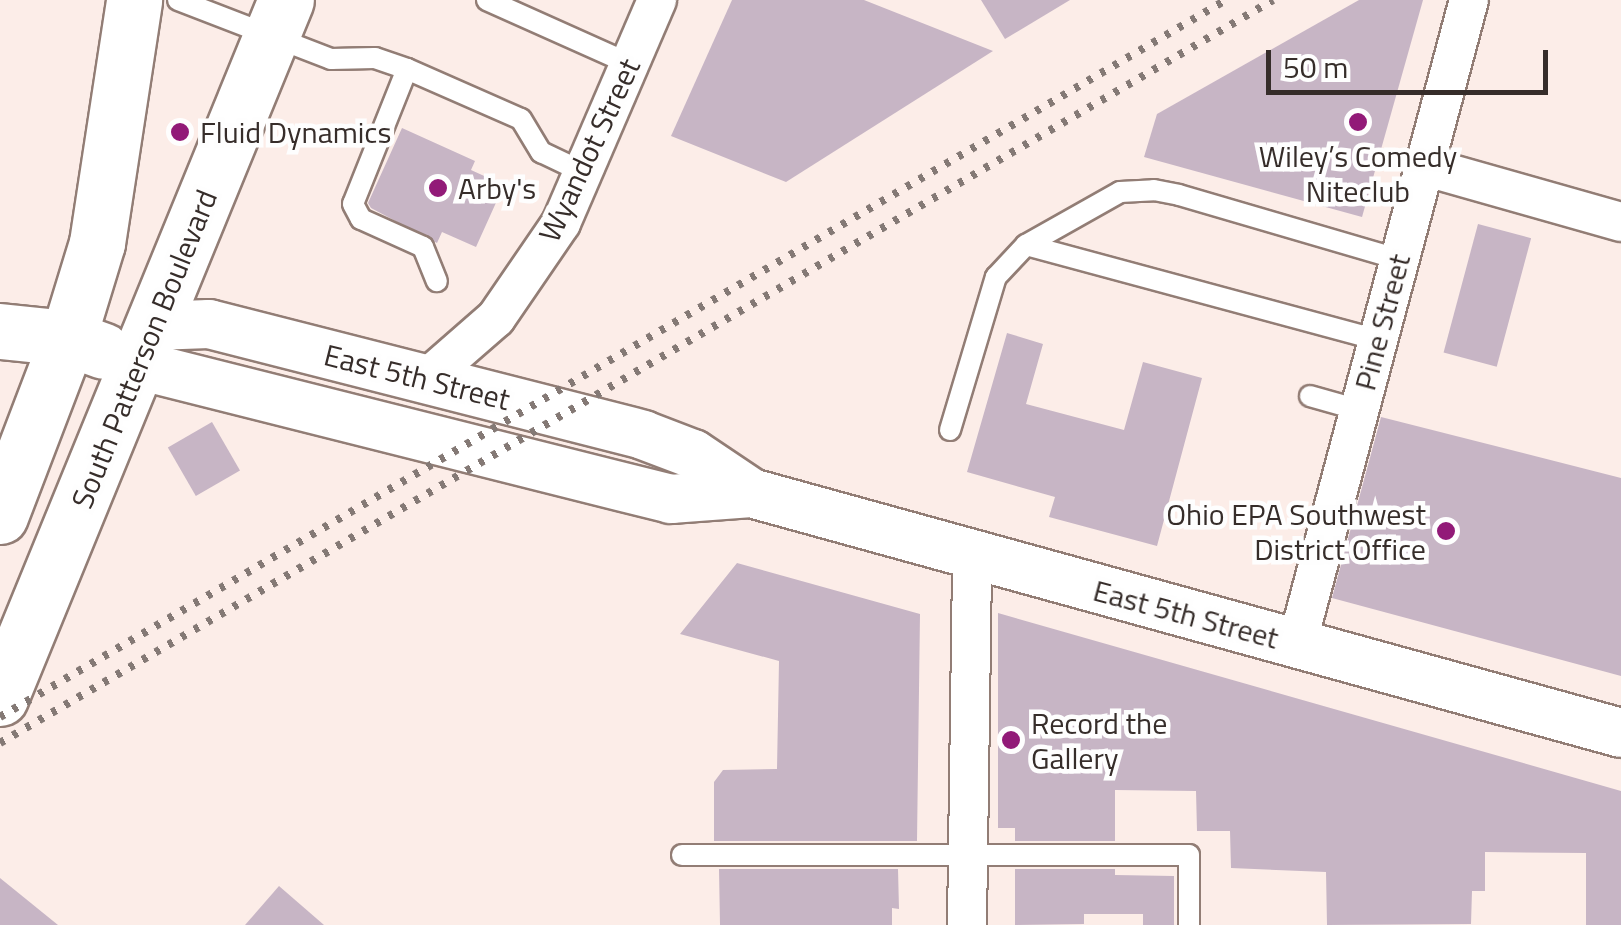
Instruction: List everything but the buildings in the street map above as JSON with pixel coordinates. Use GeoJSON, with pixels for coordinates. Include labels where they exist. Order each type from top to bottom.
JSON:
{"type":"FeatureCollection","features":[{"type":"Feature","properties":{"kind":"main road"},"geometry":{"type":"LineString","coordinates":[[0,516],[68,338],[97,243],[134,0]]}},
{"type":"Feature","properties":{"kind":"main road","name":"South Patterson Boulevard"},"geometry":{"type":"LineString","coordinates":[[0,698],[279,19]]}},
{"type":"Feature","properties":{"kind":"main road","name":"East 5th Street"},"geometry":{"type":"LineString","coordinates":[[0,331],[146,345]]}},
{"type":"Feature","properties":{"kind":"street","name":"Wyandot Street"},"geometry":{"type":"LineString","coordinates":[[426,379],[496,318],[560,223],[657,0]]}},
{"type":"Feature","properties":{"kind":"street","name":"Pine Street"},"geometry":{"type":"LineString","coordinates":[[1297,644],[1469,0]]}},
{"type":"Feature","properties":{"kind":"street"},"geometry":{"type":"LineString","coordinates":[[1422,166],[1621,222]]}},
{"type":"Feature","properties":{"kind":"street","name":"East 5th Street"},"geometry":{"type":"LineString","coordinates":[[146,345],[209,324],[643,435],[693,454],[750,493],[1621,733]]}},
{"type":"Feature","properties":{"kind":"street","name":"East 5th Street"},"geometry":{"type":"LineString","coordinates":[[146,345],[671,499],[750,493]]}},
{"type":"Feature","properties":{"kind":"street"},"geometry":{"type":"LineString","coordinates":[[967,925],[972,556]]}},
{"type":"Feature","properties":{"kind":"lane"},"geometry":{"type":"LineString","coordinates":[[178,0],[279,19],[330,60],[375,58],[407,68],[521,119],[541,152],[583,172]]}},
{"type":"Feature","properties":{"kind":"lane"},"geometry":{"type":"LineString","coordinates":[[488,0],[630,64]]}},
{"type":"Feature","properties":{"kind":"lane"},"geometry":{"type":"LineString","coordinates":[[407,68],[353,204],[361,220],[422,247],[437,280]]}},
{"type":"Feature","properties":{"kind":"lane"},"geometry":{"type":"LineString","coordinates":[[950,430],[996,276],[1026,245],[1120,192],[1154,190],[1398,259]]}},
{"type":"Feature","properties":{"kind":"lane"},"geometry":{"type":"LineString","coordinates":[[1026,245],[1377,340]]}},
{"type":"Feature","properties":{"kind":"lane"},"geometry":{"type":"LineString","coordinates":[[1310,396],[1359,410]]}},
{"type":"Feature","properties":{"kind":"lane"},"geometry":{"type":"LineString","coordinates":[[682,855],[1189,855],[1189,925]]}},
{"type":"Feature","properties":{"kind":"railway"},"geometry":{"type":"LineString","coordinates":[[0,717],[1226,0]]}},
{"type":"Feature","properties":{"kind":"railway"},"geometry":{"type":"LineString","coordinates":[[0,743],[1273,0]]}},
{"type":"Feature","properties":{"kind":"place","name":"Wiley’s Comedy Niteclub"},"geometry":{"type":"Point","coordinates":[1358,122]}},
{"type":"Feature","properties":{"kind":"place","name":"Fluid Dynamics"},"geometry":{"type":"Point","coordinates":[180,132]}},
{"type":"Feature","properties":{"kind":"place","name":"Arby's"},"geometry":{"type":"Point","coordinates":[438,188]}},
{"type":"Feature","properties":{"kind":"place","name":"Ohio EPA Southwest District Office"},"geometry":{"type":"Point","coordinates":[1446,531]}},
{"type":"Feature","properties":{"kind":"place","name":"Record the Gallery"},"geometry":{"type":"Point","coordinates":[1011,740]}}]}
